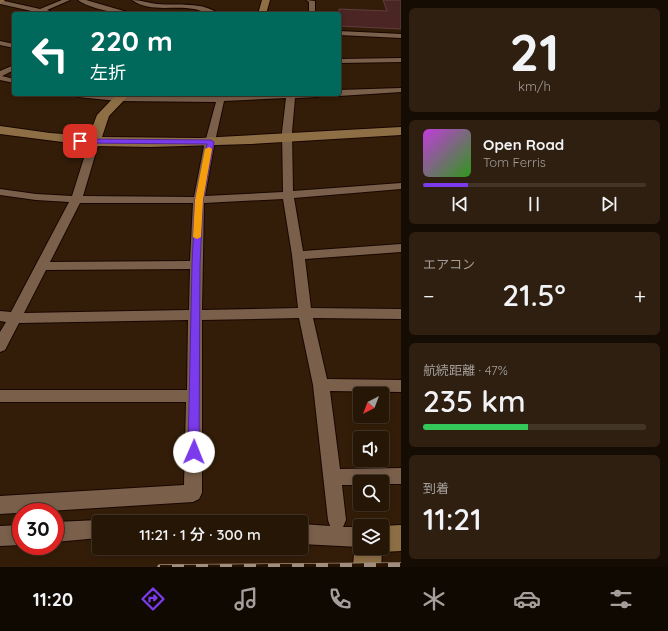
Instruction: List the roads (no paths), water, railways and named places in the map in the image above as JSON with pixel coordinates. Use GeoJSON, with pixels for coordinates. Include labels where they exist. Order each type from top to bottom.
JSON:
{"type":"FeatureCollection","features":[{"type":"Feature","properties":{"kind":"street"},"geometry":{"type":"LineString","coordinates":[[40,11],[67,0]]}},
{"type":"Feature","properties":{"kind":"street"},"geometry":{"type":"LineString","coordinates":[[81,0],[93,5],[123,12]]}},
{"type":"Feature","properties":{"kind":"street"},"geometry":{"type":"LineString","coordinates":[[135,0],[155,6],[194,7],[210,12]]}},
{"type":"Feature","properties":{"kind":"street"},"geometry":{"type":"LineString","coordinates":[[263,12],[266,0]]}},
{"type":"Feature","properties":{"kind":"street"},"geometry":{"type":"LineString","coordinates":[[309,0],[312,1],[312,12]]}},
{"type":"Feature","properties":{"kind":"street"},"geometry":{"type":"LineString","coordinates":[[0,1],[45,12]]}},
{"type":"Feature","properties":{"kind":"street"},"geometry":{"type":"LineString","coordinates":[[143,11],[155,6]]}},
{"type":"Feature","properties":{"kind":"street"},"geometry":{"type":"LineString","coordinates":[[183,12],[194,7]]}},
{"type":"Feature","properties":{"kind":"street"},"geometry":{"type":"LineString","coordinates":[[341,33],[401,36]]}},
{"type":"Feature","properties":{"kind":"street"},"geometry":{"type":"LineString","coordinates":[[0,43],[12,46]]}},
{"type":"Feature","properties":{"kind":"street"},"geometry":{"type":"LineString","coordinates":[[341,61],[401,60]]}},
{"type":"Feature","properties":{"kind":"street"},"geometry":{"type":"LineString","coordinates":[[0,74],[12,68]]}},
{"type":"Feature","properties":{"kind":"street"},"geometry":{"type":"LineString","coordinates":[[0,78],[12,81]]}},
{"type":"Feature","properties":{"kind":"street"},"geometry":{"type":"LineString","coordinates":[[341,93],[401,90]]}},
{"type":"Feature","properties":{"kind":"street"},"geometry":{"type":"LineString","coordinates":[[0,346],[76,200],[103,115],[121,96],[256,96]]}},
{"type":"Feature","properties":{"kind":"street"},"geometry":{"type":"LineString","coordinates":[[291,96],[287,132],[288,195],[298,255],[304,313],[321,385],[337,520]]}},
{"type":"Feature","properties":{"kind":"street"},"geometry":{"type":"LineString","coordinates":[[0,505],[193,493],[196,265],[199,200],[221,97]]}},
{"type":"Feature","properties":{"kind":"street"},"geometry":{"type":"LineString","coordinates":[[0,130],[37,137],[94,142],[211,142],[401,131]]}},
{"type":"Feature","properties":{"kind":"street"},"geometry":{"type":"LineString","coordinates":[[0,192],[76,200],[132,202],[288,195],[401,186]]}},
{"type":"Feature","properties":{"kind":"street"},"geometry":{"type":"LineString","coordinates":[[298,255],[401,248]]}},
{"type":"Feature","properties":{"kind":"street"},"geometry":{"type":"LineString","coordinates":[[41,266],[196,265]]}},
{"type":"Feature","properties":{"kind":"street"},"geometry":{"type":"LineString","coordinates":[[0,316],[15,318],[304,313],[401,314]]}},
{"type":"Feature","properties":{"kind":"street"},"geometry":{"type":"LineString","coordinates":[[321,385],[401,386]]}},
{"type":"Feature","properties":{"kind":"street"},"geometry":{"type":"LineString","coordinates":[[0,396],[194,396]]}},
{"type":"Feature","properties":{"kind":"street"},"geometry":{"type":"LineString","coordinates":[[331,477],[401,476]]}},
{"type":"Feature","properties":{"kind":"street"},"geometry":{"type":"LineString","coordinates":[[64,531],[92,529]]}},
{"type":"Feature","properties":{"kind":"street"},"geometry":{"type":"LineString","coordinates":[[308,534],[353,537]]}},
{"type":"Feature","properties":{"kind":"street"},"geometry":{"type":"LineString","coordinates":[[0,536],[12,535]]}},
{"type":"Feature","properties":{"kind":"street"},"geometry":{"type":"LineString","coordinates":[[366,567],[368,565],[367,555]]}},
{"type":"Feature","properties":{"kind":"railway"},"geometry":{"type":"LineString","coordinates":[[160,567],[401,565]]}}]}
